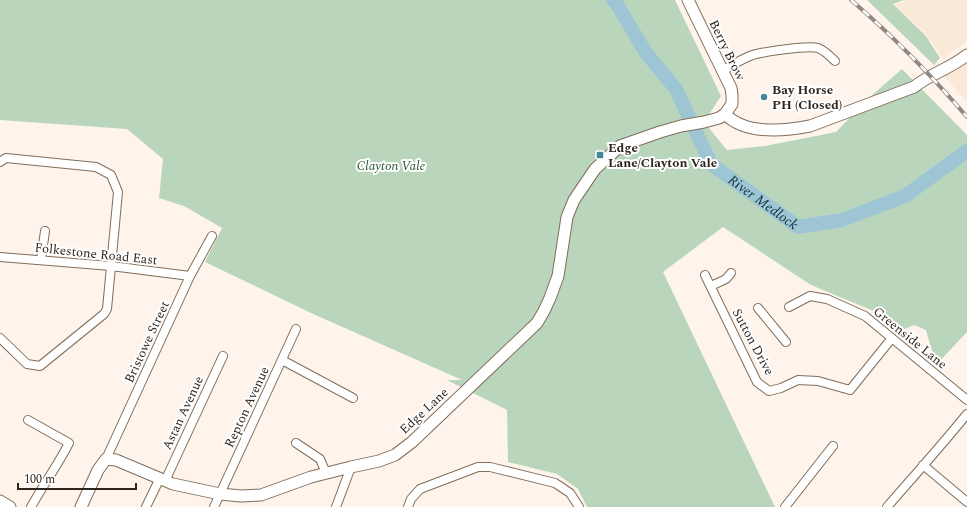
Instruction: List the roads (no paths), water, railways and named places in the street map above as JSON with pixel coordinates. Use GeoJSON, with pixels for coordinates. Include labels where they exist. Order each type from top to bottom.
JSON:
{"type":"FeatureCollection","features":[{"type":"Feature","properties":{"kind":"street","name":"Berry Brow"},"geometry":{"type":"LineString","coordinates":[[688,0],[731,88],[732,104],[725,114]]}},
{"type":"Feature","properties":{"kind":"street"},"geometry":{"type":"LineString","coordinates":[[723,71],[738,61],[751,55],[770,51],[810,47],[819,48],[835,60]]}},
{"type":"Feature","properties":{"kind":"street"},"geometry":{"type":"LineString","coordinates":[[725,114],[735,123],[760,130],[794,129],[810,126],[914,87],[922,80],[967,55]]}},
{"type":"Feature","properties":{"kind":"street","name":"Edge Lane"},"geometry":{"type":"LineString","coordinates":[[106,459],[116,460],[173,484],[220,494],[241,496],[261,495],[311,477],[379,461],[395,455],[412,442],[537,323],[550,298],[558,276],[567,217],[574,200],[595,169],[620,146],[681,126],[720,118],[725,114]]}},
{"type":"Feature","properties":{"kind":"street"},"geometry":{"type":"LineString","coordinates":[[0,162],[6,158],[96,167],[111,175],[118,192],[107,309],[104,314],[40,366],[27,364],[0,338]]}},
{"type":"Feature","properties":{"kind":"street"},"geometry":{"type":"LineString","coordinates":[[41,260],[45,231]]}},
{"type":"Feature","properties":{"kind":"street","name":"Bristowe Street"},"geometry":{"type":"LineString","coordinates":[[106,459],[190,276],[212,236]]}},
{"type":"Feature","properties":{"kind":"street","name":"Folkestone Road East"},"geometry":{"type":"LineString","coordinates":[[0,257],[111,266],[190,276]]}},
{"type":"Feature","properties":{"kind":"street"},"geometry":{"type":"LineString","coordinates":[[711,286],[726,279],[731,273]]}},
{"type":"Feature","properties":{"kind":"street","name":"Sutton Drive"},"geometry":{"type":"LineString","coordinates":[[705,275],[757,382],[769,391],[781,388],[798,380],[818,381],[850,390],[892,338]]}},
{"type":"Feature","properties":{"kind":"street","name":"Greenside Lane"},"geometry":{"type":"LineString","coordinates":[[789,307],[810,296],[827,299],[865,316],[967,400]]}},
{"type":"Feature","properties":{"kind":"street"},"geometry":{"type":"LineString","coordinates":[[758,308],[786,342]]}},
{"type":"Feature","properties":{"kind":"street","name":"Repton Avenue"},"geometry":{"type":"LineString","coordinates":[[214,507],[296,329]]}},
{"type":"Feature","properties":{"kind":"street","name":"Astan Avenue"},"geometry":{"type":"LineString","coordinates":[[146,507],[162,480],[223,356]]}},
{"type":"Feature","properties":{"kind":"street"},"geometry":{"type":"LineString","coordinates":[[282,360],[353,398]]}},
{"type":"Feature","properties":{"kind":"street"},"geometry":{"type":"LineString","coordinates":[[887,507],[967,414]]}},
{"type":"Feature","properties":{"kind":"street"},"geometry":{"type":"LineString","coordinates":[[28,420],[69,443],[31,507]]}},
{"type":"Feature","properties":{"kind":"street"},"geometry":{"type":"LineString","coordinates":[[296,443],[320,459],[326,473]]}},
{"type":"Feature","properties":{"kind":"street"},"geometry":{"type":"LineString","coordinates":[[785,507],[833,446]]}},
{"type":"Feature","properties":{"kind":"street"},"geometry":{"type":"LineString","coordinates":[[81,507],[98,470],[106,459]]}},
{"type":"Feature","properties":{"kind":"street"},"geometry":{"type":"LineString","coordinates":[[923,465],[967,502]]}},
{"type":"Feature","properties":{"kind":"street"},"geometry":{"type":"LineString","coordinates":[[336,507],[351,467]]}},
{"type":"Feature","properties":{"kind":"street"},"geometry":{"type":"LineString","coordinates":[[408,507],[411,499],[420,489],[478,467],[490,467],[555,483],[570,493],[579,507]]}},
{"type":"Feature","properties":{"kind":"street"},"geometry":{"type":"LineString","coordinates":[[0,501],[10,507]]}},
{"type":"Feature","properties":{"kind":"waterway","name":"River Medlock"},"geometry":{"type":"LineString","coordinates":[[613,0],[646,53],[676,89],[711,164],[798,227],[842,220],[905,196],[967,151]]}},
{"type":"Feature","properties":{"kind":"railway"},"geometry":{"type":"LineString","coordinates":[[851,0],[911,56],[967,117]]}},
{"type":"Feature","properties":{"kind":"place","name":"Bay Horse PH (Closed)"},"geometry":{"type":"Point","coordinates":[764,97]}},
{"type":"Feature","properties":{"kind":"place","name":"Edge Lane/Clayton Vale"},"geometry":{"type":"Point","coordinates":[600,155]}},
{"type":"Feature","properties":{"kind":"park label","name":"Clayton Vale"},"geometry":{"type":"Point","coordinates":[391,166]}}]}
